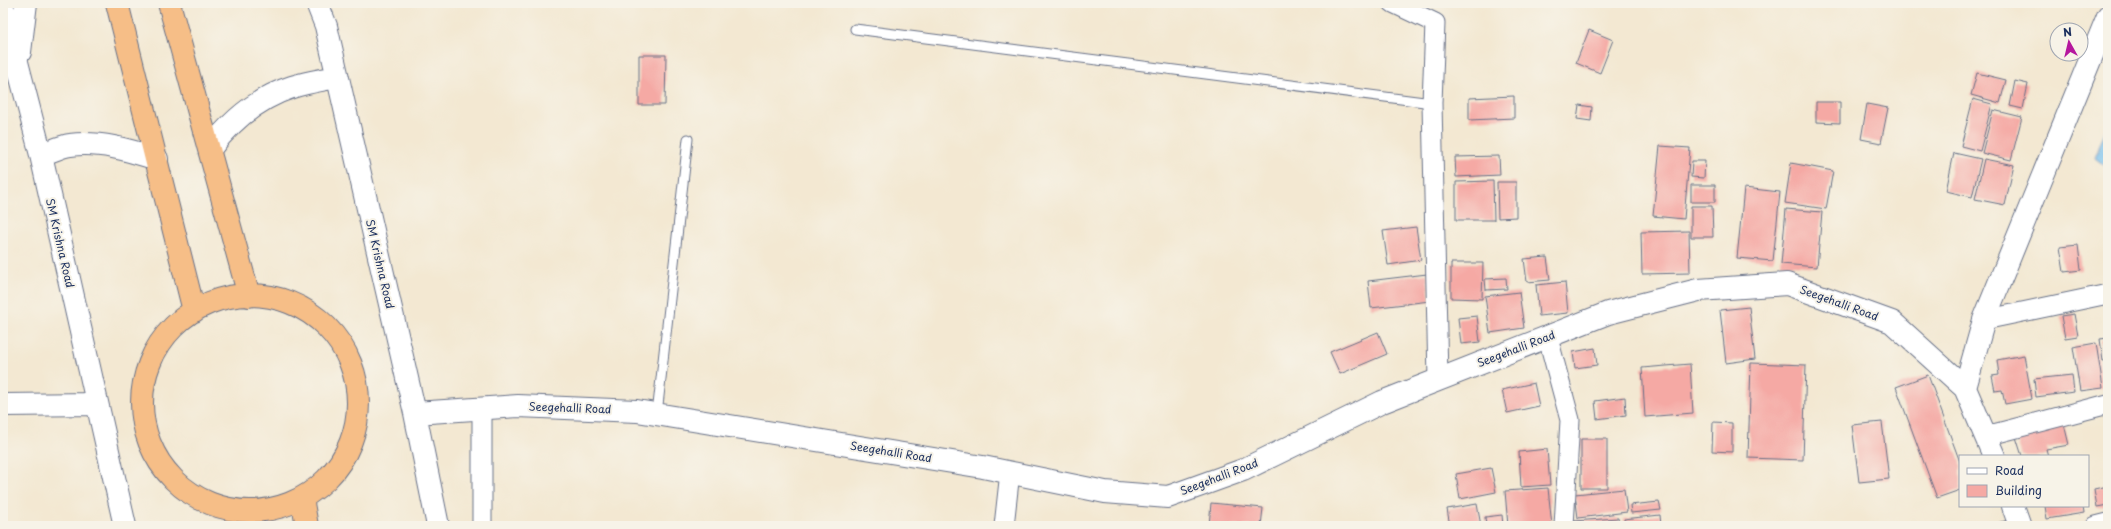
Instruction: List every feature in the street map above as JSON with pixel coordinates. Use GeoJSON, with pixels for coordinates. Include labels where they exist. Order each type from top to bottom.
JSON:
{"type":"FeatureCollection","features":[{"type":"Feature","properties":{"kind":"highway"},"geometry":{"type":"LineString","coordinates":[[117,3],[194,311]]}},
{"type":"Feature","properties":{"kind":"highway"},"geometry":{"type":"LineString","coordinates":[[169,3],[249,296]]}},
{"type":"Feature","properties":{"kind":"highway"},"geometry":{"type":"LineString","coordinates":[[249,296],[274,298],[293,304],[310,313],[326,325],[339,340],[349,357],[356,375],[359,395],[358,415],[354,434],[347,452],[336,470],[322,484],[302,498],[263,518],[246,511],[226,508],[206,502],[188,492],[168,473],[160,463],[150,445],[144,427],[142,408],[143,388],[148,369],[155,351],[166,334],[181,320],[194,311],[215,301],[234,297],[249,296]]}},
{"type":"Feature","properties":{"kind":"highway"},"geometry":{"type":"LineString","coordinates":[[302,498],[307,526]]}},
{"type":"Feature","properties":{"kind":"street"},"geometry":{"type":"LineString","coordinates":[[18,63],[26,3]]}},
{"type":"Feature","properties":{"kind":"street"},"geometry":{"type":"LineString","coordinates":[[307,3],[326,26]]}},
{"type":"Feature","properties":{"kind":"street","name":"SM Krishna Road"},"geometry":{"type":"LineString","coordinates":[[317,3],[326,26],[415,413],[438,526]]}},
{"type":"Feature","properties":{"kind":"street"},"geometry":{"type":"LineString","coordinates":[[1393,3],[1435,23],[1432,103],[1438,380]]}},
{"type":"Feature","properties":{"kind":"street","name":"SM Krishna Road"},"geometry":{"type":"LineString","coordinates":[[3,8],[41,155],[96,404],[125,526]]}},
{"type":"Feature","properties":{"kind":"street"},"geometry":{"type":"LineString","coordinates":[[1994,455],[1966,388],[1984,320],[2108,16]]}},
{"type":"Feature","properties":{"kind":"street"},"geometry":{"type":"LineString","coordinates":[[210,149],[222,133],[237,118],[272,95],[292,87],[337,77]]}},
{"type":"Feature","properties":{"kind":"street"},"geometry":{"type":"LineString","coordinates":[[41,155],[69,145],[93,144],[115,147],[156,159]]}},
{"type":"Feature","properties":{"kind":"street","name":"Seegehalli Road"},"geometry":{"type":"LineString","coordinates":[[415,413],[518,406],[637,411],[1010,472],[1105,492],[1168,497],[1243,470],[1382,402],[1548,338],[1608,313],[1698,290],[1787,284],[1892,322],[1966,388]]}},
{"type":"Feature","properties":{"kind":"street"},"geometry":{"type":"LineString","coordinates":[[1984,320],[2108,294]]}},
{"type":"Feature","properties":{"kind":"street"},"geometry":{"type":"LineString","coordinates":[[1548,338],[1570,420],[1564,526]]}},
{"type":"Feature","properties":{"kind":"street"},"geometry":{"type":"LineString","coordinates":[[3,405],[96,404]]}},
{"type":"Feature","properties":{"kind":"street"},"geometry":{"type":"LineString","coordinates":[[1986,436],[2108,404]]}},
{"type":"Feature","properties":{"kind":"street"},"geometry":{"type":"LineString","coordinates":[[482,409],[482,526]]}},
{"type":"Feature","properties":{"kind":"street"},"geometry":{"type":"LineString","coordinates":[[1004,526],[1010,472]]}},
{"type":"Feature","properties":{"kind":"street"},"geometry":{"type":"LineString","coordinates":[[2013,507],[2020,526]]}},
{"type":"Feature","properties":{"kind":"street"},"geometry":{"type":"LineString","coordinates":[[2096,526],[2108,523]]}},
{"type":"Feature","properties":{"kind":"lane"},"geometry":{"type":"LineString","coordinates":[[855,29],[1432,103]]}},
{"type":"Feature","properties":{"kind":"lane"},"geometry":{"type":"LineString","coordinates":[[657,414],[688,139]]}},
{"type":"Feature","properties":{"kind":"water"},"geometry":{"type":"Polygon","coordinates":[[[2108,123],[2108,168],[2095,158],[2108,123]]]}},
{"type":"Feature","properties":{"kind":"building"},"geometry":{"type":"Polygon","coordinates":[[[1589,30],[1613,40],[1600,73],[1576,63],[1589,30]]]}},
{"type":"Feature","properties":{"kind":"building"},"geometry":{"type":"Polygon","coordinates":[[[639,55],[666,55],[665,105],[639,105],[639,55]]]}},
{"type":"Feature","properties":{"kind":"building"},"geometry":{"type":"Polygon","coordinates":[[[1977,73],[2006,80],[2000,103],[1971,95],[1977,73]]]}},
{"type":"Feature","properties":{"kind":"building"},"geometry":{"type":"Polygon","coordinates":[[[2015,81],[2028,84],[2023,109],[2010,106],[2015,81]]]}},
{"type":"Feature","properties":{"kind":"building"},"geometry":{"type":"Polygon","coordinates":[[[1514,96],[1514,118],[1469,120],[1469,98],[1514,96]]]}},
{"type":"Feature","properties":{"kind":"building"},"geometry":{"type":"Polygon","coordinates":[[[1973,99],[1992,104],[1980,151],[1961,146],[1973,99]]]}},
{"type":"Feature","properties":{"kind":"building"},"geometry":{"type":"Polygon","coordinates":[[[1816,102],[1840,102],[1840,123],[1816,122],[1816,102]]]}},
{"type":"Feature","properties":{"kind":"building"},"geometry":{"type":"Polygon","coordinates":[[[1867,104],[1888,108],[1881,143],[1861,139],[1867,104]]]}},
{"type":"Feature","properties":{"kind":"building"},"geometry":{"type":"Polygon","coordinates":[[[1579,105],[1592,107],[1591,121],[1577,119],[1579,105]]]}},
{"type":"Feature","properties":{"kind":"building"},"geometry":{"type":"Polygon","coordinates":[[[1993,110],[2022,117],[2011,160],[1982,153],[1993,110]]]}},
{"type":"Feature","properties":{"kind":"building"},"geometry":{"type":"Polygon","coordinates":[[[1660,146],[1690,148],[1684,219],[1653,216],[1660,146]]]}},
{"type":"Feature","properties":{"kind":"building"},"geometry":{"type":"Polygon","coordinates":[[[1954,153],[1981,159],[1972,197],[1946,191],[1954,153]]]}},
{"type":"Feature","properties":{"kind":"building"},"geometry":{"type":"Polygon","coordinates":[[[1499,156],[1500,175],[1456,177],[1455,157],[1499,156]]]}},
{"type":"Feature","properties":{"kind":"building"},"geometry":{"type":"Polygon","coordinates":[[[1984,159],[2014,165],[2005,205],[1975,199],[1984,159]]]}},
{"type":"Feature","properties":{"kind":"building"},"geometry":{"type":"Polygon","coordinates":[[[1692,161],[1705,161],[1704,178],[1691,177],[1692,161]]]}},
{"type":"Feature","properties":{"kind":"building"},"geometry":{"type":"Polygon","coordinates":[[[1791,163],[1833,171],[1826,209],[1785,203],[1791,163]]]}},
{"type":"Feature","properties":{"kind":"building"},"geometry":{"type":"Polygon","coordinates":[[[1493,181],[1494,220],[1456,220],[1456,182],[1493,181]]]}},
{"type":"Feature","properties":{"kind":"building"},"geometry":{"type":"Polygon","coordinates":[[[1497,182],[1516,182],[1516,217],[1498,218],[1497,182]]]}},
{"type":"Feature","properties":{"kind":"building"},"geometry":{"type":"Polygon","coordinates":[[[1691,185],[1715,185],[1715,202],[1691,202],[1691,185]]]}},
{"type":"Feature","properties":{"kind":"building"},"geometry":{"type":"Polygon","coordinates":[[[1744,188],[1780,192],[1773,261],[1737,258],[1744,188]]]}},
{"type":"Feature","properties":{"kind":"building"},"geometry":{"type":"Polygon","coordinates":[[[1691,206],[1712,206],[1713,237],[1691,237],[1691,206]]]}},
{"type":"Feature","properties":{"kind":"building"},"geometry":{"type":"Polygon","coordinates":[[[1786,209],[1822,212],[1817,267],[1781,264],[1786,209]]]}},
{"type":"Feature","properties":{"kind":"building"},"geometry":{"type":"Polygon","coordinates":[[[1416,227],[1421,260],[1388,265],[1383,231],[1416,227]]]}},
{"type":"Feature","properties":{"kind":"building"},"geometry":{"type":"Polygon","coordinates":[[[1689,231],[1690,273],[1642,274],[1641,232],[1689,231]]]}},
{"type":"Feature","properties":{"kind":"building"},"geometry":{"type":"Polygon","coordinates":[[[2078,245],[2081,270],[2064,272],[2060,247],[2078,245]]]}},
{"type":"Feature","properties":{"kind":"building"},"geometry":{"type":"Polygon","coordinates":[[[1547,257],[1550,280],[1527,282],[1524,259],[1547,257]]]}},
{"type":"Feature","properties":{"kind":"building"},"geometry":{"type":"Polygon","coordinates":[[[1451,263],[1483,263],[1482,299],[1451,298],[1451,263]]]}},
{"type":"Feature","properties":{"kind":"building"},"geometry":{"type":"Polygon","coordinates":[[[1427,274],[1430,301],[1371,308],[1368,281],[1427,274]]]}},
{"type":"Feature","properties":{"kind":"building"},"geometry":{"type":"Polygon","coordinates":[[[1506,278],[1507,289],[1486,290],[1485,279],[1506,278]]]}},
{"type":"Feature","properties":{"kind":"building"},"geometry":{"type":"Polygon","coordinates":[[[1565,282],[1568,313],[1539,316],[1536,285],[1565,282]]]}},
{"type":"Feature","properties":{"kind":"building"},"geometry":{"type":"Polygon","coordinates":[[[1519,292],[1524,328],[1490,333],[1485,296],[1519,292]]]}},
{"type":"Feature","properties":{"kind":"building"},"geometry":{"type":"Polygon","coordinates":[[[1749,307],[1755,359],[1726,363],[1720,310],[1749,307]]]}},
{"type":"Feature","properties":{"kind":"building"},"geometry":{"type":"Polygon","coordinates":[[[2074,314],[2078,336],[2065,338],[2061,316],[2074,314]]]}},
{"type":"Feature","properties":{"kind":"building"},"geometry":{"type":"Polygon","coordinates":[[[1477,316],[1480,342],[1461,344],[1458,318],[1477,316]]]}},
{"type":"Feature","properties":{"kind":"building"},"geometry":{"type":"Polygon","coordinates":[[[1378,332],[1387,354],[1340,374],[1330,352],[1378,332]]]}},
{"type":"Feature","properties":{"kind":"building"},"geometry":{"type":"Polygon","coordinates":[[[2108,338],[2108,360],[2103,361],[2100,339],[2108,338]]]}},
{"type":"Feature","properties":{"kind":"building"},"geometry":{"type":"Polygon","coordinates":[[[2096,343],[2103,388],[2080,391],[2073,347],[2096,343]]]}},
{"type":"Feature","properties":{"kind":"building"},"geometry":{"type":"Polygon","coordinates":[[[1595,348],[1597,365],[1575,368],[1573,352],[1595,348]]]}},
{"type":"Feature","properties":{"kind":"building"},"geometry":{"type":"Polygon","coordinates":[[[2024,355],[2032,399],[2005,404],[2002,390],[1995,391],[1992,376],[1999,375],[1997,360],[2024,355]]]}},
{"type":"Feature","properties":{"kind":"building"},"geometry":{"type":"Polygon","coordinates":[[[1751,363],[1806,365],[1803,460],[1748,458],[1751,363]]]}},
{"type":"Feature","properties":{"kind":"building"},"geometry":{"type":"Polygon","coordinates":[[[1690,364],[1693,413],[1645,417],[1642,368],[1690,364]]]}},
{"type":"Feature","properties":{"kind":"building"},"geometry":{"type":"Polygon","coordinates":[[[1928,375],[1959,459],[1959,490],[1937,498],[1896,387],[1928,375]]]}},
{"type":"Feature","properties":{"kind":"building"},"geometry":{"type":"Polygon","coordinates":[[[2072,375],[2074,392],[2036,397],[2034,379],[2072,375]]]}},
{"type":"Feature","properties":{"kind":"building"},"geometry":{"type":"Polygon","coordinates":[[[1534,383],[1539,406],[1507,413],[1502,390],[1534,383]]]}},
{"type":"Feature","properties":{"kind":"building"},"geometry":{"type":"Polygon","coordinates":[[[1625,397],[1626,415],[1597,419],[1595,401],[1625,397]]]}},
{"type":"Feature","properties":{"kind":"building"},"geometry":{"type":"Polygon","coordinates":[[[1713,422],[1732,423],[1732,452],[1712,451],[1713,422]]]}},
{"type":"Feature","properties":{"kind":"building"},"geometry":{"type":"Polygon","coordinates":[[[1882,422],[1889,479],[1859,482],[1852,425],[1882,422]]]}},
{"type":"Feature","properties":{"kind":"building"},"geometry":{"type":"Polygon","coordinates":[[[2064,424],[2069,445],[2046,449],[2048,455],[2022,455],[2015,434],[2064,424]]]}},
{"type":"Feature","properties":{"kind":"building"},"geometry":{"type":"Polygon","coordinates":[[[1581,439],[1607,439],[1607,488],[1581,488],[1581,439]]]}},
{"type":"Feature","properties":{"kind":"building"},"geometry":{"type":"Polygon","coordinates":[[[1547,449],[1550,485],[1521,487],[1519,452],[1547,449]]]}},
{"type":"Feature","properties":{"kind":"building"},"geometry":{"type":"Polygon","coordinates":[[[1491,468],[1496,492],[1460,499],[1456,474],[1491,468]]]}},
{"type":"Feature","properties":{"kind":"building"},"geometry":{"type":"Polygon","coordinates":[[[2108,486],[2108,505],[2097,507],[2094,489],[2108,486]]]}},
{"type":"Feature","properties":{"kind":"building"},"geometry":{"type":"Polygon","coordinates":[[[1548,488],[1552,526],[1508,526],[1505,491],[1548,488]]]}},
{"type":"Feature","properties":{"kind":"building"},"geometry":{"type":"Polygon","coordinates":[[[1624,489],[1627,512],[1578,518],[1575,494],[1624,489]]]}},
{"type":"Feature","properties":{"kind":"building"},"geometry":{"type":"Polygon","coordinates":[[[1659,502],[1661,510],[1631,513],[1630,505],[1659,502]]]}},
{"type":"Feature","properties":{"kind":"building"},"geometry":{"type":"Polygon","coordinates":[[[1211,503],[1263,508],[1261,526],[1209,526],[1211,503]]]}},
{"type":"Feature","properties":{"kind":"building"},"geometry":{"type":"Polygon","coordinates":[[[1477,504],[1481,526],[1450,526],[1447,509],[1477,504]]]}},
{"type":"Feature","properties":{"kind":"building"},"geometry":{"type":"Polygon","coordinates":[[[2045,507],[2083,507],[2084,513],[2047,519],[2045,507]]]}},
{"type":"Feature","properties":{"kind":"building"},"geometry":{"type":"Polygon","coordinates":[[[1502,515],[1503,526],[1486,526],[1485,517],[1502,515]]]}},
{"type":"Feature","properties":{"kind":"building"},"geometry":{"type":"Polygon","coordinates":[[[1660,515],[1661,526],[1625,526],[1624,519],[1660,515]]]}},
{"type":"Feature","properties":{"kind":"building"},"geometry":{"type":"Polygon","coordinates":[[[1618,518],[1619,526],[1574,526],[1573,521],[1618,518]]]}},
{"type":"Feature","properties":{"kind":"building"},"geometry":{"type":"Polygon","coordinates":[[[2013,519],[2015,526],[1988,526],[1988,525],[2013,519]]]}}]}
